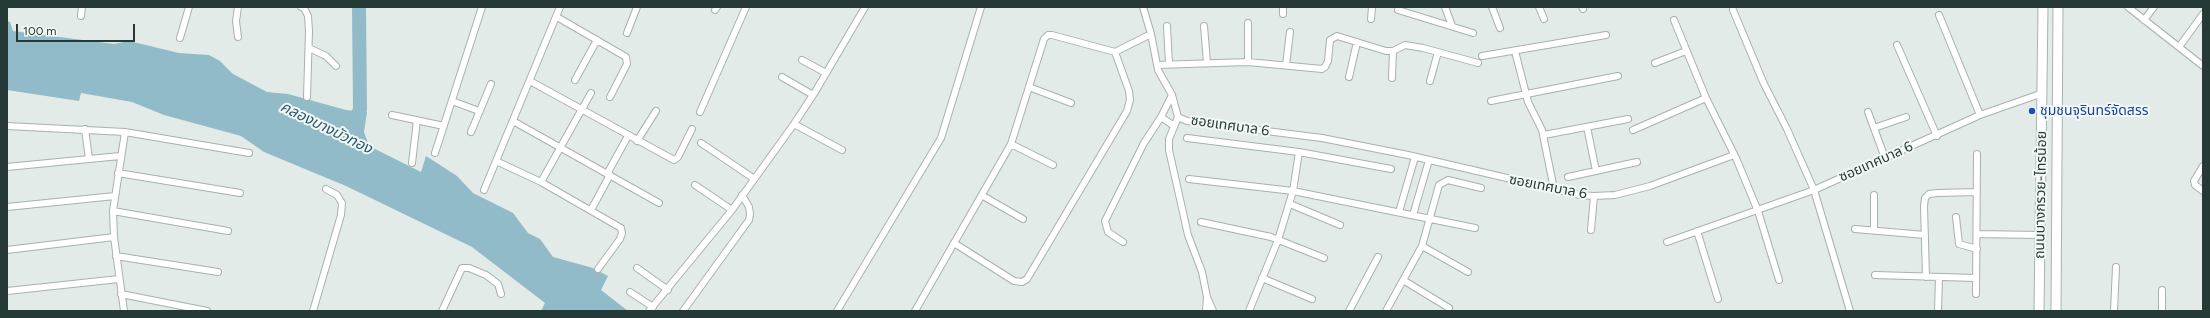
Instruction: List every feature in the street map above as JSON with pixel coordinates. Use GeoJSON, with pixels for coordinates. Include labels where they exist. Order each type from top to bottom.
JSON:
{"type":"FeatureCollection","features":[{"type":"Feature","properties":{"kind":"main road"},"geometry":{"type":"LineString","coordinates":[[2043,8],[2058,8]]}},
{"type":"Feature","properties":{"kind":"main road","name":"ถนนบางกรวย-ไทรน้อย"},"geometry":{"type":"LineString","coordinates":[[2039,311],[2043,8]]}},
{"type":"Feature","properties":{"kind":"main road","name":"ถนนบางกรวย-ไทรน้อย"},"geometry":{"type":"LineString","coordinates":[[2056,311],[2058,8]]}},
{"type":"Feature","properties":{"kind":"street"},"geometry":{"type":"LineString","coordinates":[[82,7],[82,16]]}},
{"type":"Feature","properties":{"kind":"street"},"geometry":{"type":"LineString","coordinates":[[180,38],[189,7]]}},
{"type":"Feature","properties":{"kind":"street"},"geometry":{"type":"LineString","coordinates":[[238,7],[236,21],[238,37]]}},
{"type":"Feature","properties":{"kind":"street"},"geometry":{"type":"LineString","coordinates":[[301,7],[304,8],[308,16],[309,48],[307,97]]}},
{"type":"Feature","properties":{"kind":"street"},"geometry":{"type":"LineString","coordinates":[[435,153],[482,7]]}},
{"type":"Feature","properties":{"kind":"street"},"geometry":{"type":"LineString","coordinates":[[484,190],[560,7]]}},
{"type":"Feature","properties":{"kind":"street"},"geometry":{"type":"LineString","coordinates":[[627,33],[637,7]]}},
{"type":"Feature","properties":{"kind":"street"},"geometry":{"type":"LineString","coordinates":[[700,112],[746,7]]}},
{"type":"Feature","properties":{"kind":"street"},"geometry":{"type":"LineString","coordinates":[[630,292],[651,309],[668,290],[732,210],[794,124],[865,7]]}},
{"type":"Feature","properties":{"kind":"street"},"geometry":{"type":"LineString","coordinates":[[837,311],[941,138],[981,7]]}},
{"type":"Feature","properties":{"kind":"street","name":"ซอยเทศบาล 6"},"geometry":{"type":"LineString","coordinates":[[1143,7],[1151,34],[1157,65],[1172,95],[1178,117],[1187,121],[1322,138],[1429,160],[1554,189],[1594,196],[1615,195],[1650,186],[1734,155]]}},
{"type":"Feature","properties":{"kind":"street"},"geometry":{"type":"LineString","coordinates":[[1283,7],[1283,14]]}},
{"type":"Feature","properties":{"kind":"street"},"geometry":{"type":"LineString","coordinates":[[1371,19],[1372,7]]}},
{"type":"Feature","properties":{"kind":"street"},"geometry":{"type":"LineString","coordinates":[[1445,7],[1452,26]]}},
{"type":"Feature","properties":{"kind":"street"},"geometry":{"type":"LineString","coordinates":[[1492,7],[1500,28]]}},
{"type":"Feature","properties":{"kind":"street"},"geometry":{"type":"LineString","coordinates":[[1539,7],[1544,19]]}},
{"type":"Feature","properties":{"kind":"street"},"geometry":{"type":"LineString","coordinates":[[2128,7],[2203,66]]}},
{"type":"Feature","properties":{"kind":"street"},"geometry":{"type":"LineString","coordinates":[[2144,20],[2154,7]]}},
{"type":"Feature","properties":{"kind":"street"},"geometry":{"type":"LineString","coordinates":[[1398,10],[1473,33]]}},
{"type":"Feature","properties":{"kind":"street"},"geometry":{"type":"LineString","coordinates":[[1733,10],[1764,84],[1787,129],[1814,190],[1850,311]]}},
{"type":"Feature","properties":{"kind":"street"},"geometry":{"type":"LineString","coordinates":[[2179,47],[2203,14]]}},
{"type":"Feature","properties":{"kind":"street"},"geometry":{"type":"LineString","coordinates":[[1939,15],[1980,115]]}},
{"type":"Feature","properties":{"kind":"street"},"geometry":{"type":"LineString","coordinates":[[556,17],[626,57],[628,60],[610,97]]}},
{"type":"Feature","properties":{"kind":"street"},"geometry":{"type":"LineString","coordinates":[[1674,20],[1706,98],[1734,155],[1758,211],[1779,280]]}},
{"type":"Feature","properties":{"kind":"street"},"geometry":{"type":"LineString","coordinates":[[1248,23],[1248,62]]}},
{"type":"Feature","properties":{"kind":"street"},"geometry":{"type":"LineString","coordinates":[[1167,26],[1169,64]]}},
{"type":"Feature","properties":{"kind":"street"},"geometry":{"type":"LineString","coordinates":[[1204,26],[1207,63]]}},
{"type":"Feature","properties":{"kind":"street"},"geometry":{"type":"LineString","coordinates":[[1286,65],[1290,32]]}},
{"type":"Feature","properties":{"kind":"street"},"geometry":{"type":"LineString","coordinates":[[915,311],[983,196],[1011,144],[1044,39],[1048,35],[1115,52],[1151,34]]}},
{"type":"Feature","properties":{"kind":"street"},"geometry":{"type":"LineString","coordinates":[[1482,56],[1606,35]]}},
{"type":"Feature","properties":{"kind":"street"},"geometry":{"type":"LineString","coordinates":[[1157,65],[1248,62],[1322,69],[1325,67],[1328,60],[1330,40],[1333,37],[1343,37],[1386,51],[1393,51],[1405,45],[1478,63]]}},
{"type":"Feature","properties":{"kind":"street"},"geometry":{"type":"LineString","coordinates":[[575,80],[597,40]]}},
{"type":"Feature","properties":{"kind":"street"},"geometry":{"type":"LineString","coordinates":[[1349,77],[1357,42]]}},
{"type":"Feature","properties":{"kind":"street"},"geometry":{"type":"LineString","coordinates":[[1898,45],[1937,136]]}},
{"type":"Feature","properties":{"kind":"street"},"geometry":{"type":"LineString","coordinates":[[309,48],[326,56],[336,66]]}},
{"type":"Feature","properties":{"kind":"street"},"geometry":{"type":"LineString","coordinates":[[1656,63],[1686,50]]}},
{"type":"Feature","properties":{"kind":"street"},"geometry":{"type":"LineString","coordinates":[[1392,78],[1393,51]]}},
{"type":"Feature","properties":{"kind":"street"},"geometry":{"type":"LineString","coordinates":[[1515,51],[1525,94],[1544,135],[1554,189]]}},
{"type":"Feature","properties":{"kind":"street"},"geometry":{"type":"LineString","coordinates":[[954,243],[1014,280],[1022,282],[1027,279],[1127,111],[1130,100],[1130,91],[1115,52]]}},
{"type":"Feature","properties":{"kind":"street"},"geometry":{"type":"LineString","coordinates":[[1430,81],[1438,52]]}},
{"type":"Feature","properties":{"kind":"street"},"geometry":{"type":"LineString","coordinates":[[802,60],[826,73]]}},
{"type":"Feature","properties":{"kind":"street"},"geometry":{"type":"LineString","coordinates":[[1491,101],[1618,76]]}},
{"type":"Feature","properties":{"kind":"street"},"geometry":{"type":"LineString","coordinates":[[782,77],[813,95]]}},
{"type":"Feature","properties":{"kind":"street"},"geometry":{"type":"LineString","coordinates":[[530,81],[674,160],[678,157],[692,129]]}},
{"type":"Feature","properties":{"kind":"street"},"geometry":{"type":"LineString","coordinates":[[471,132],[491,84]]}},
{"type":"Feature","properties":{"kind":"street"},"geometry":{"type":"LineString","coordinates":[[1029,87],[1071,103]]}},
{"type":"Feature","properties":{"kind":"street"},"geometry":{"type":"LineString","coordinates":[[540,182],[591,93]]}},
{"type":"Feature","properties":{"kind":"street","name":"ซอยเทศบาล 6"},"geometry":{"type":"LineString","coordinates":[[1667,242],[1814,190],[1937,136],[1980,115],[2043,93]]}},
{"type":"Feature","properties":{"kind":"street"},"geometry":{"type":"LineString","coordinates":[[1123,242],[1108,232],[1105,221],[1106,216],[1144,143],[1161,117],[1172,95]]}},
{"type":"Feature","properties":{"kind":"street"},"geometry":{"type":"LineString","coordinates":[[1633,130],[1706,98]]}},
{"type":"Feature","properties":{"kind":"street"},"geometry":{"type":"LineString","coordinates":[[452,101],[480,111]]}},
{"type":"Feature","properties":{"kind":"street"},"geometry":{"type":"LineString","coordinates":[[637,141],[656,111]]}},
{"type":"Feature","properties":{"kind":"street"},"geometry":{"type":"LineString","coordinates":[[1868,112],[1885,158]]}},
{"type":"Feature","properties":{"kind":"street"},"geometry":{"type":"LineString","coordinates":[[392,115],[444,126]]}},
{"type":"Feature","properties":{"kind":"street"},"geometry":{"type":"LineString","coordinates":[[1161,117],[1174,126]]}},
{"type":"Feature","properties":{"kind":"street"},"geometry":{"type":"LineString","coordinates":[[1178,117],[1169,139],[1169,150],[1188,235],[1202,272],[1207,297],[1213,311]]}},
{"type":"Feature","properties":{"kind":"street"},"geometry":{"type":"LineString","coordinates":[[1874,128],[1906,117]]}},
{"type":"Feature","properties":{"kind":"street"},"geometry":{"type":"LineString","coordinates":[[1544,135],[1628,118]]}},
{"type":"Feature","properties":{"kind":"street"},"geometry":{"type":"LineString","coordinates":[[412,163],[417,120]]}},
{"type":"Feature","properties":{"kind":"street"},"geometry":{"type":"LineString","coordinates":[[513,121],[560,146],[659,203]]}},
{"type":"Feature","properties":{"kind":"street"},"geometry":{"type":"LineString","coordinates":[[794,124],[842,150]]}},
{"type":"Feature","properties":{"kind":"street"},"geometry":{"type":"LineString","coordinates":[[7,126],[125,132],[249,153]]}},
{"type":"Feature","properties":{"kind":"street"},"geometry":{"type":"LineString","coordinates":[[1587,126],[1596,171]]}},
{"type":"Feature","properties":{"kind":"street"},"geometry":{"type":"LineString","coordinates":[[85,129],[89,159]]}},
{"type":"Feature","properties":{"kind":"street"},"geometry":{"type":"LineString","coordinates":[[124,311],[116,256],[113,211],[120,156],[125,132]]}},
{"type":"Feature","properties":{"kind":"street"},"geometry":{"type":"LineString","coordinates":[[591,210],[628,136]]}},
{"type":"Feature","properties":{"kind":"street"},"geometry":{"type":"LineString","coordinates":[[1187,138],[1299,152],[1391,169]]}},
{"type":"Feature","properties":{"kind":"street"},"geometry":{"type":"LineString","coordinates":[[701,143],[754,178]]}},
{"type":"Feature","properties":{"kind":"street"},"geometry":{"type":"LineString","coordinates":[[1011,144],[1053,165]]}},
{"type":"Feature","properties":{"kind":"street"},"geometry":{"type":"LineString","coordinates":[[1249,311],[1278,240],[1290,204],[1294,191],[1299,152]]}},
{"type":"Feature","properties":{"kind":"street"},"geometry":{"type":"LineString","coordinates":[[1976,294],[1978,154]]}},
{"type":"Feature","properties":{"kind":"street"},"geometry":{"type":"LineString","coordinates":[[7,167],[120,156]]}},
{"type":"Feature","properties":{"kind":"street"},"geometry":{"type":"LineString","coordinates":[[1399,212],[1415,157]]}},
{"type":"Feature","properties":{"kind":"street"},"geometry":{"type":"LineString","coordinates":[[496,160],[540,182],[621,228],[622,233],[598,269]]}},
{"type":"Feature","properties":{"kind":"street"},"geometry":{"type":"LineString","coordinates":[[1413,215],[1429,160]]}},
{"type":"Feature","properties":{"kind":"street"},"geometry":{"type":"LineString","coordinates":[[1568,177],[1637,162]]}},
{"type":"Feature","properties":{"kind":"street"},"geometry":{"type":"LineString","coordinates":[[2203,166],[2194,181],[2195,185],[2203,191]]}},
{"type":"Feature","properties":{"kind":"street"},"geometry":{"type":"LineString","coordinates":[[118,173],[240,193]]}},
{"type":"Feature","properties":{"kind":"street"},"geometry":{"type":"LineString","coordinates":[[1189,179],[1294,191],[1476,228]]}},
{"type":"Feature","properties":{"kind":"street"},"geometry":{"type":"LineString","coordinates":[[1386,311],[1422,246],[1439,185],[1448,180],[1481,188]]}},
{"type":"Feature","properties":{"kind":"street"},"geometry":{"type":"LineString","coordinates":[[695,185],[732,210]]}},
{"type":"Feature","properties":{"kind":"street"},"geometry":{"type":"LineString","coordinates":[[313,311],[341,215],[342,203],[337,195],[326,189]]}},
{"type":"Feature","properties":{"kind":"street"},"geometry":{"type":"LineString","coordinates":[[1926,277],[1925,198],[1929,194],[1977,192]]}},
{"type":"Feature","properties":{"kind":"street"},"geometry":{"type":"LineString","coordinates":[[683,311],[749,220],[749,207],[742,195]]}},
{"type":"Feature","properties":{"kind":"street"},"geometry":{"type":"LineString","coordinates":[[1874,195],[1874,230]]}},
{"type":"Feature","properties":{"kind":"street"},"geometry":{"type":"LineString","coordinates":[[7,207],[115,196]]}},
{"type":"Feature","properties":{"kind":"street"},"geometry":{"type":"LineString","coordinates":[[983,196],[1023,219]]}},
{"type":"Feature","properties":{"kind":"street"},"geometry":{"type":"LineString","coordinates":[[1591,230],[1594,196]]}},
{"type":"Feature","properties":{"kind":"street"},"geometry":{"type":"LineString","coordinates":[[1290,204],[1340,225]]}},
{"type":"Feature","properties":{"kind":"street"},"geometry":{"type":"LineString","coordinates":[[113,211],[228,231]]}},
{"type":"Feature","properties":{"kind":"street"},"geometry":{"type":"LineString","coordinates":[[1956,218],[1959,244],[1977,249]]}},
{"type":"Feature","properties":{"kind":"street"},"geometry":{"type":"LineString","coordinates":[[1201,222],[1278,240],[1324,258]]}},
{"type":"Feature","properties":{"kind":"street"},"geometry":{"type":"LineString","coordinates":[[1855,229],[1925,235]]}},
{"type":"Feature","properties":{"kind":"street"},"geometry":{"type":"LineString","coordinates":[[1697,231],[1718,300]]}},
{"type":"Feature","properties":{"kind":"street"},"geometry":{"type":"LineString","coordinates":[[1977,234],[2039,235]]}},
{"type":"Feature","properties":{"kind":"street"},"geometry":{"type":"LineString","coordinates":[[7,250],[114,237]]}},
{"type":"Feature","properties":{"kind":"street"},"geometry":{"type":"LineString","coordinates":[[1422,246],[1468,272]]}},
{"type":"Feature","properties":{"kind":"street"},"geometry":{"type":"LineString","coordinates":[[116,256],[218,272]]}},
{"type":"Feature","properties":{"kind":"street"},"geometry":{"type":"LineString","coordinates":[[1349,311],[1378,257]]}},
{"type":"Feature","properties":{"kind":"street"},"geometry":{"type":"LineString","coordinates":[[2114,311],[2116,267]]}},
{"type":"Feature","properties":{"kind":"street"},"geometry":{"type":"LineString","coordinates":[[442,311],[462,268],[469,268],[486,275],[498,284],[501,294]]}},
{"type":"Feature","properties":{"kind":"street"},"geometry":{"type":"LineString","coordinates":[[637,268],[668,290]]}},
{"type":"Feature","properties":{"kind":"street"},"geometry":{"type":"LineString","coordinates":[[1875,275],[1976,278]]}},
{"type":"Feature","properties":{"kind":"street"},"geometry":{"type":"LineString","coordinates":[[1938,311],[1939,277]]}},
{"type":"Feature","properties":{"kind":"street"},"geometry":{"type":"LineString","coordinates":[[1262,278],[1312,299]]}},
{"type":"Feature","properties":{"kind":"street"},"geometry":{"type":"LineString","coordinates":[[7,291],[119,279]]}},
{"type":"Feature","properties":{"kind":"street"},"geometry":{"type":"LineString","coordinates":[[1403,280],[1449,308]]}},
{"type":"Feature","properties":{"kind":"street"},"geometry":{"type":"LineString","coordinates":[[2162,290],[2162,311]]}},
{"type":"Feature","properties":{"kind":"street"},"geometry":{"type":"LineString","coordinates":[[121,294],[207,311]]}},
{"type":"Feature","properties":{"kind":"street"},"geometry":{"type":"LineString","coordinates":[[1206,311],[1207,297]]}},
{"type":"Feature","properties":{"kind":"water","name":"คลองบางบัวทอง"},"geometry":{"type":"Polygon","coordinates":[[[7,21],[10,22],[13,31],[114,44],[129,41],[179,53],[209,55],[220,61],[233,74],[267,92],[288,94],[346,110],[367,112],[364,132],[369,146],[421,172],[426,156],[457,176],[473,193],[513,213],[528,233],[540,239],[553,257],[593,268],[608,276],[601,290],[628,311],[541,311],[545,303],[472,247],[346,186],[264,152],[241,136],[164,115],[132,102],[81,93],[79,101],[7,90],[7,21]]]}},
{"type":"Feature","properties":{"kind":"waterway","name":"คลองบางบัวทอง"},"geometry":{"type":"LineString","coordinates":[[353,129],[360,109],[359,7]]}},
{"type":"Feature","properties":{"kind":"place","name":"ชุมชนจุรินทร์จัดสรร"},"geometry":{"type":"Point","coordinates":[2032,111]}}]}
